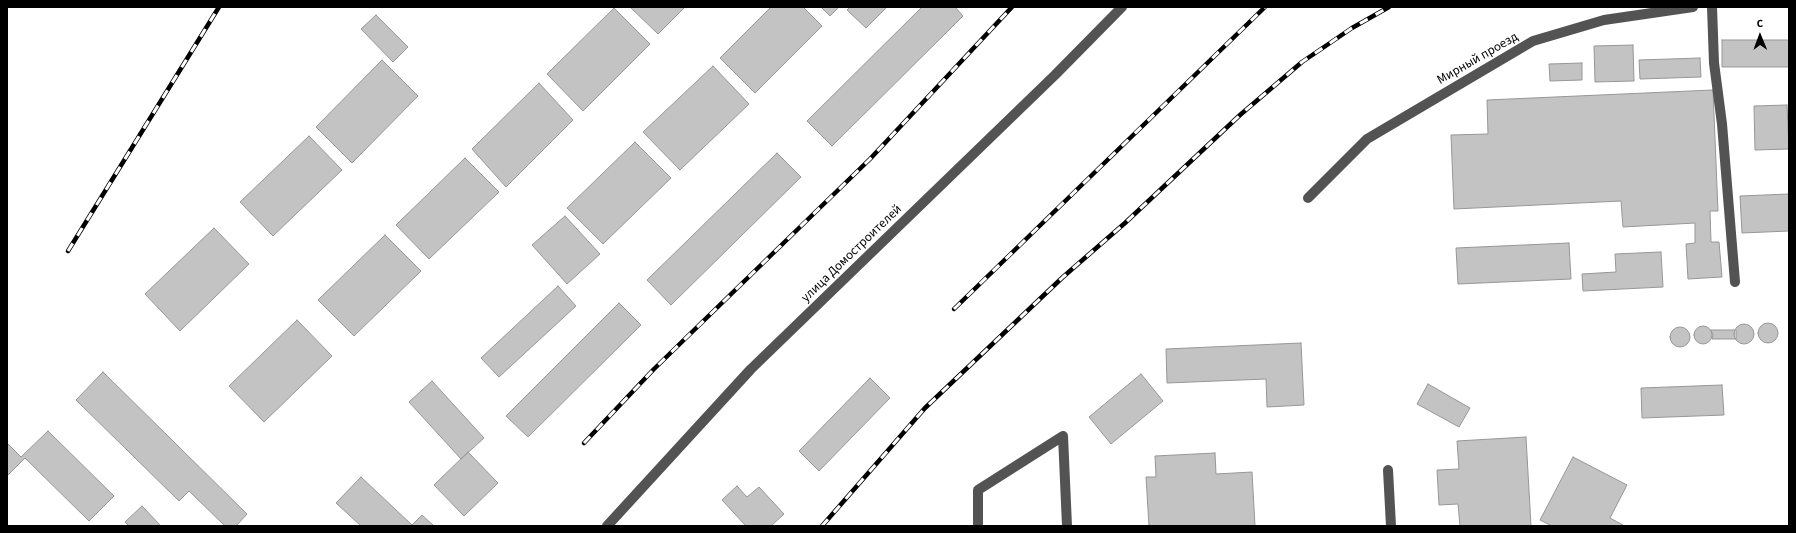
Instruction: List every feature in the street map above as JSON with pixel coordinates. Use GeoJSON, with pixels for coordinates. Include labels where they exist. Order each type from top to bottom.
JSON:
{"type":"FeatureCollection","features":[{"type":"Feature","properties":{"kind":"street","name":"улица Домостроителей"},"geometry":{"type":"LineString","coordinates":[[607,526],[751,369],[1055,75],[1122,7]]}},
{"type":"Feature","properties":{"kind":"street","name":"Мирный проезд"},"geometry":{"type":"LineString","coordinates":[[1308,198],[1367,139],[1533,41],[1604,20],[1693,7]]}},
{"type":"Feature","properties":{"kind":"street"},"geometry":{"type":"LineString","coordinates":[[1712,7],[1714,63],[1722,124],[1735,282]]}},
{"type":"Feature","properties":{"kind":"street"},"geometry":{"type":"LineString","coordinates":[[978,526],[978,490],[1063,436],[1067,526]]}},
{"type":"Feature","properties":{"kind":"street"},"geometry":{"type":"LineString","coordinates":[[1388,470],[1391,526]]}},
{"type":"Feature","properties":{"kind":"building"},"geometry":{"type":"Polygon","coordinates":[[[630,7],[685,7],[658,34],[630,7]]]}},
{"type":"Feature","properties":{"kind":"building"},"geometry":{"type":"Polygon","coordinates":[[[771,7],[803,7],[822,26],[755,93],[720,58],[771,7]]]}},
{"type":"Feature","properties":{"kind":"building"},"geometry":{"type":"Polygon","coordinates":[[[821,7],[839,7],[830,16],[821,7]]]}},
{"type":"Feature","properties":{"kind":"building"},"geometry":{"type":"Polygon","coordinates":[[[850,7],[887,7],[866,28],[847,10],[850,7]]]}},
{"type":"Feature","properties":{"kind":"building"},"geometry":{"type":"Polygon","coordinates":[[[922,7],[955,7],[963,16],[832,146],[807,121],[922,7]]]}},
{"type":"Feature","properties":{"kind":"building"},"geometry":{"type":"Polygon","coordinates":[[[614,8],[650,44],[583,111],[547,74],[614,8]]]}},
{"type":"Feature","properties":{"kind":"building"},"geometry":{"type":"Polygon","coordinates":[[[376,15],[408,47],[393,62],[361,29],[376,15]]]}},
{"type":"Feature","properties":{"kind":"building"},"geometry":{"type":"Polygon","coordinates":[[[1722,40],[1789,40],[1789,67],[1722,67],[1722,40]]]}},
{"type":"Feature","properties":{"kind":"building"},"geometry":{"type":"Polygon","coordinates":[[[1633,45],[1634,81],[1595,82],[1594,46],[1633,45]]]}},
{"type":"Feature","properties":{"kind":"building"},"geometry":{"type":"Polygon","coordinates":[[[1700,58],[1701,77],[1640,79],[1639,60],[1700,58]]]}},
{"type":"Feature","properties":{"kind":"building"},"geometry":{"type":"Polygon","coordinates":[[[382,60],[418,96],[352,163],[316,127],[382,60]]]}},
{"type":"Feature","properties":{"kind":"building"},"geometry":{"type":"Polygon","coordinates":[[[1582,63],[1582,80],[1550,81],[1549,64],[1582,63]]]}},
{"type":"Feature","properties":{"kind":"building"},"geometry":{"type":"Polygon","coordinates":[[[713,66],[749,104],[680,170],[643,132],[713,66]]]}},
{"type":"Feature","properties":{"kind":"building"},"geometry":{"type":"Polygon","coordinates":[[[539,83],[573,120],[506,187],[472,149],[539,83]]]}},
{"type":"Feature","properties":{"kind":"building"},"geometry":{"type":"Polygon","coordinates":[[[1713,90],[1718,211],[1710,211],[1711,242],[1719,242],[1722,277],[1688,279],[1686,244],[1695,243],[1695,223],[1623,227],[1621,201],[1454,209],[1451,135],[1488,134],[1487,100],[1713,90]]]}},
{"type":"Feature","properties":{"kind":"building"},"geometry":{"type":"Polygon","coordinates":[[[1787,105],[1789,149],[1755,150],[1754,106],[1787,105]]]}},
{"type":"Feature","properties":{"kind":"building"},"geometry":{"type":"Polygon","coordinates":[[[309,136],[342,170],[273,236],[240,202],[309,136]]]}},
{"type":"Feature","properties":{"kind":"building"},"geometry":{"type":"Polygon","coordinates":[[[635,142],[671,178],[603,244],[567,208],[635,142]]]}},
{"type":"Feature","properties":{"kind":"building"},"geometry":{"type":"Polygon","coordinates":[[[777,153],[801,177],[671,305],[647,280],[777,153]]]}},
{"type":"Feature","properties":{"kind":"building"},"geometry":{"type":"Polygon","coordinates":[[[465,158],[499,192],[429,259],[396,225],[465,158]]]}},
{"type":"Feature","properties":{"kind":"building"},"geometry":{"type":"Polygon","coordinates":[[[1789,194],[1789,231],[1742,233],[1740,196],[1789,194]]]}},
{"type":"Feature","properties":{"kind":"building"},"geometry":{"type":"Polygon","coordinates":[[[565,216],[600,254],[567,284],[532,245],[565,216]]]}},
{"type":"Feature","properties":{"kind":"building"},"geometry":{"type":"Polygon","coordinates":[[[214,228],[249,264],[180,331],[145,294],[214,228]]]}},
{"type":"Feature","properties":{"kind":"building"},"geometry":{"type":"Polygon","coordinates":[[[385,235],[421,271],[354,336],[318,300],[385,235]]]}},
{"type":"Feature","properties":{"kind":"building"},"geometry":{"type":"Polygon","coordinates":[[[1569,243],[1571,279],[1458,284],[1456,248],[1569,243]]]}},
{"type":"Feature","properties":{"kind":"building"},"geometry":{"type":"Polygon","coordinates":[[[1661,252],[1663,287],[1583,291],[1582,274],[1616,272],[1615,254],[1661,252]]]}},
{"type":"Feature","properties":{"kind":"building"},"geometry":{"type":"Polygon","coordinates":[[[558,286],[576,306],[499,377],[481,358],[558,286]]]}},
{"type":"Feature","properties":{"kind":"building"},"geometry":{"type":"Polygon","coordinates":[[[619,303],[641,325],[528,437],[506,416],[619,303]]]}},
{"type":"Feature","properties":{"kind":"building"},"geometry":{"type":"Polygon","coordinates":[[[297,320],[332,356],[264,422],[229,386],[297,320]]]}},
{"type":"Feature","properties":{"kind":"building"},"geometry":{"type":"Polygon","coordinates":[[[1768,323],[1775,326],[1778,333],[1775,340],[1768,343],[1761,340],[1758,333],[1761,326],[1768,323]]]}},
{"type":"Feature","properties":{"kind":"building"},"geometry":{"type":"Polygon","coordinates":[[[1744,324],[1751,327],[1754,334],[1751,341],[1744,344],[1737,341],[1734,334],[1737,327],[1744,324]]]}},
{"type":"Feature","properties":{"kind":"building"},"geometry":{"type":"Polygon","coordinates":[[[1699,326],[1707,326],[1712,331],[1710,342],[1707,344],[1699,344],[1694,339],[1694,331],[1699,326]]]}},
{"type":"Feature","properties":{"kind":"building"},"geometry":{"type":"Polygon","coordinates":[[[1680,327],[1687,330],[1690,337],[1687,344],[1680,347],[1673,344],[1670,337],[1673,330],[1680,327]]]}},
{"type":"Feature","properties":{"kind":"building"},"geometry":{"type":"Polygon","coordinates":[[[1711,330],[1736,330],[1736,339],[1712,339],[1713,335],[1711,330]]]}},
{"type":"Feature","properties":{"kind":"building"},"geometry":{"type":"Polygon","coordinates":[[[1301,343],[1304,405],[1267,407],[1266,379],[1167,383],[1166,349],[1301,343]]]}},
{"type":"Feature","properties":{"kind":"building"},"geometry":{"type":"Polygon","coordinates":[[[103,372],[247,514],[236,526],[225,526],[189,491],[179,501],[76,400],[103,372]]]}},
{"type":"Feature","properties":{"kind":"building"},"geometry":{"type":"Polygon","coordinates":[[[1141,374],[1163,401],[1111,444],[1089,417],[1141,374]]]}},
{"type":"Feature","properties":{"kind":"building"},"geometry":{"type":"Polygon","coordinates":[[[870,378],[890,398],[819,471],[799,451],[870,378]]]}},
{"type":"Feature","properties":{"kind":"building"},"geometry":{"type":"Polygon","coordinates":[[[432,381],[484,438],[461,459],[409,402],[432,381]]]}},
{"type":"Feature","properties":{"kind":"building"},"geometry":{"type":"Polygon","coordinates":[[[1428,384],[1470,408],[1459,427],[1417,404],[1428,384]]]}},
{"type":"Feature","properties":{"kind":"building"},"geometry":{"type":"Polygon","coordinates":[[[1722,385],[1724,415],[1642,418],[1641,388],[1722,385]]]}},
{"type":"Feature","properties":{"kind":"building"},"geometry":{"type":"Polygon","coordinates":[[[48,431],[114,496],[89,521],[25,458],[7,476],[7,443],[21,457],[48,431]]]}},
{"type":"Feature","properties":{"kind":"building"},"geometry":{"type":"Polygon","coordinates":[[[1526,437],[1531,526],[1460,526],[1458,504],[1439,505],[1437,470],[1459,469],[1457,441],[1526,437]]]}},
{"type":"Feature","properties":{"kind":"building"},"geometry":{"type":"Polygon","coordinates":[[[468,452],[498,483],[464,516],[434,485],[468,452]]]}},
{"type":"Feature","properties":{"kind":"building"},"geometry":{"type":"Polygon","coordinates":[[[1215,453],[1216,474],[1252,472],[1255,526],[1149,526],[1146,477],[1156,477],[1155,456],[1215,453]]]}},
{"type":"Feature","properties":{"kind":"building"},"geometry":{"type":"Polygon","coordinates":[[[1573,457],[1627,485],[1610,518],[1623,526],[1552,526],[1540,520],[1573,457]]]}},
{"type":"Feature","properties":{"kind":"building"},"geometry":{"type":"Polygon","coordinates":[[[361,477],[412,525],[422,515],[434,526],[361,526],[336,503],[361,477]]]}},
{"type":"Feature","properties":{"kind":"building"},"geometry":{"type":"Polygon","coordinates":[[[737,486],[747,497],[759,487],[784,514],[771,526],[746,526],[722,500],[737,486]]]}},
{"type":"Feature","properties":{"kind":"building"},"geometry":{"type":"Polygon","coordinates":[[[142,506],[161,526],[129,526],[125,522],[142,506]]]}},
{"type":"Feature","properties":{"kind":"railway"},"geometry":{"type":"LineString","coordinates":[[68,251],[219,7]]}},
{"type":"Feature","properties":{"kind":"railway"},"geometry":{"type":"LineString","coordinates":[[584,443],[654,369],[870,159],[1012,7]]}},
{"type":"Feature","properties":{"kind":"railway"},"geometry":{"type":"LineString","coordinates":[[954,309],[1265,7]]}},
{"type":"Feature","properties":{"kind":"railway"},"geometry":{"type":"LineString","coordinates":[[822,526],[925,408],[1063,277],[1125,223],[1240,115],[1302,62],[1352,28],[1389,7]]}}]}
